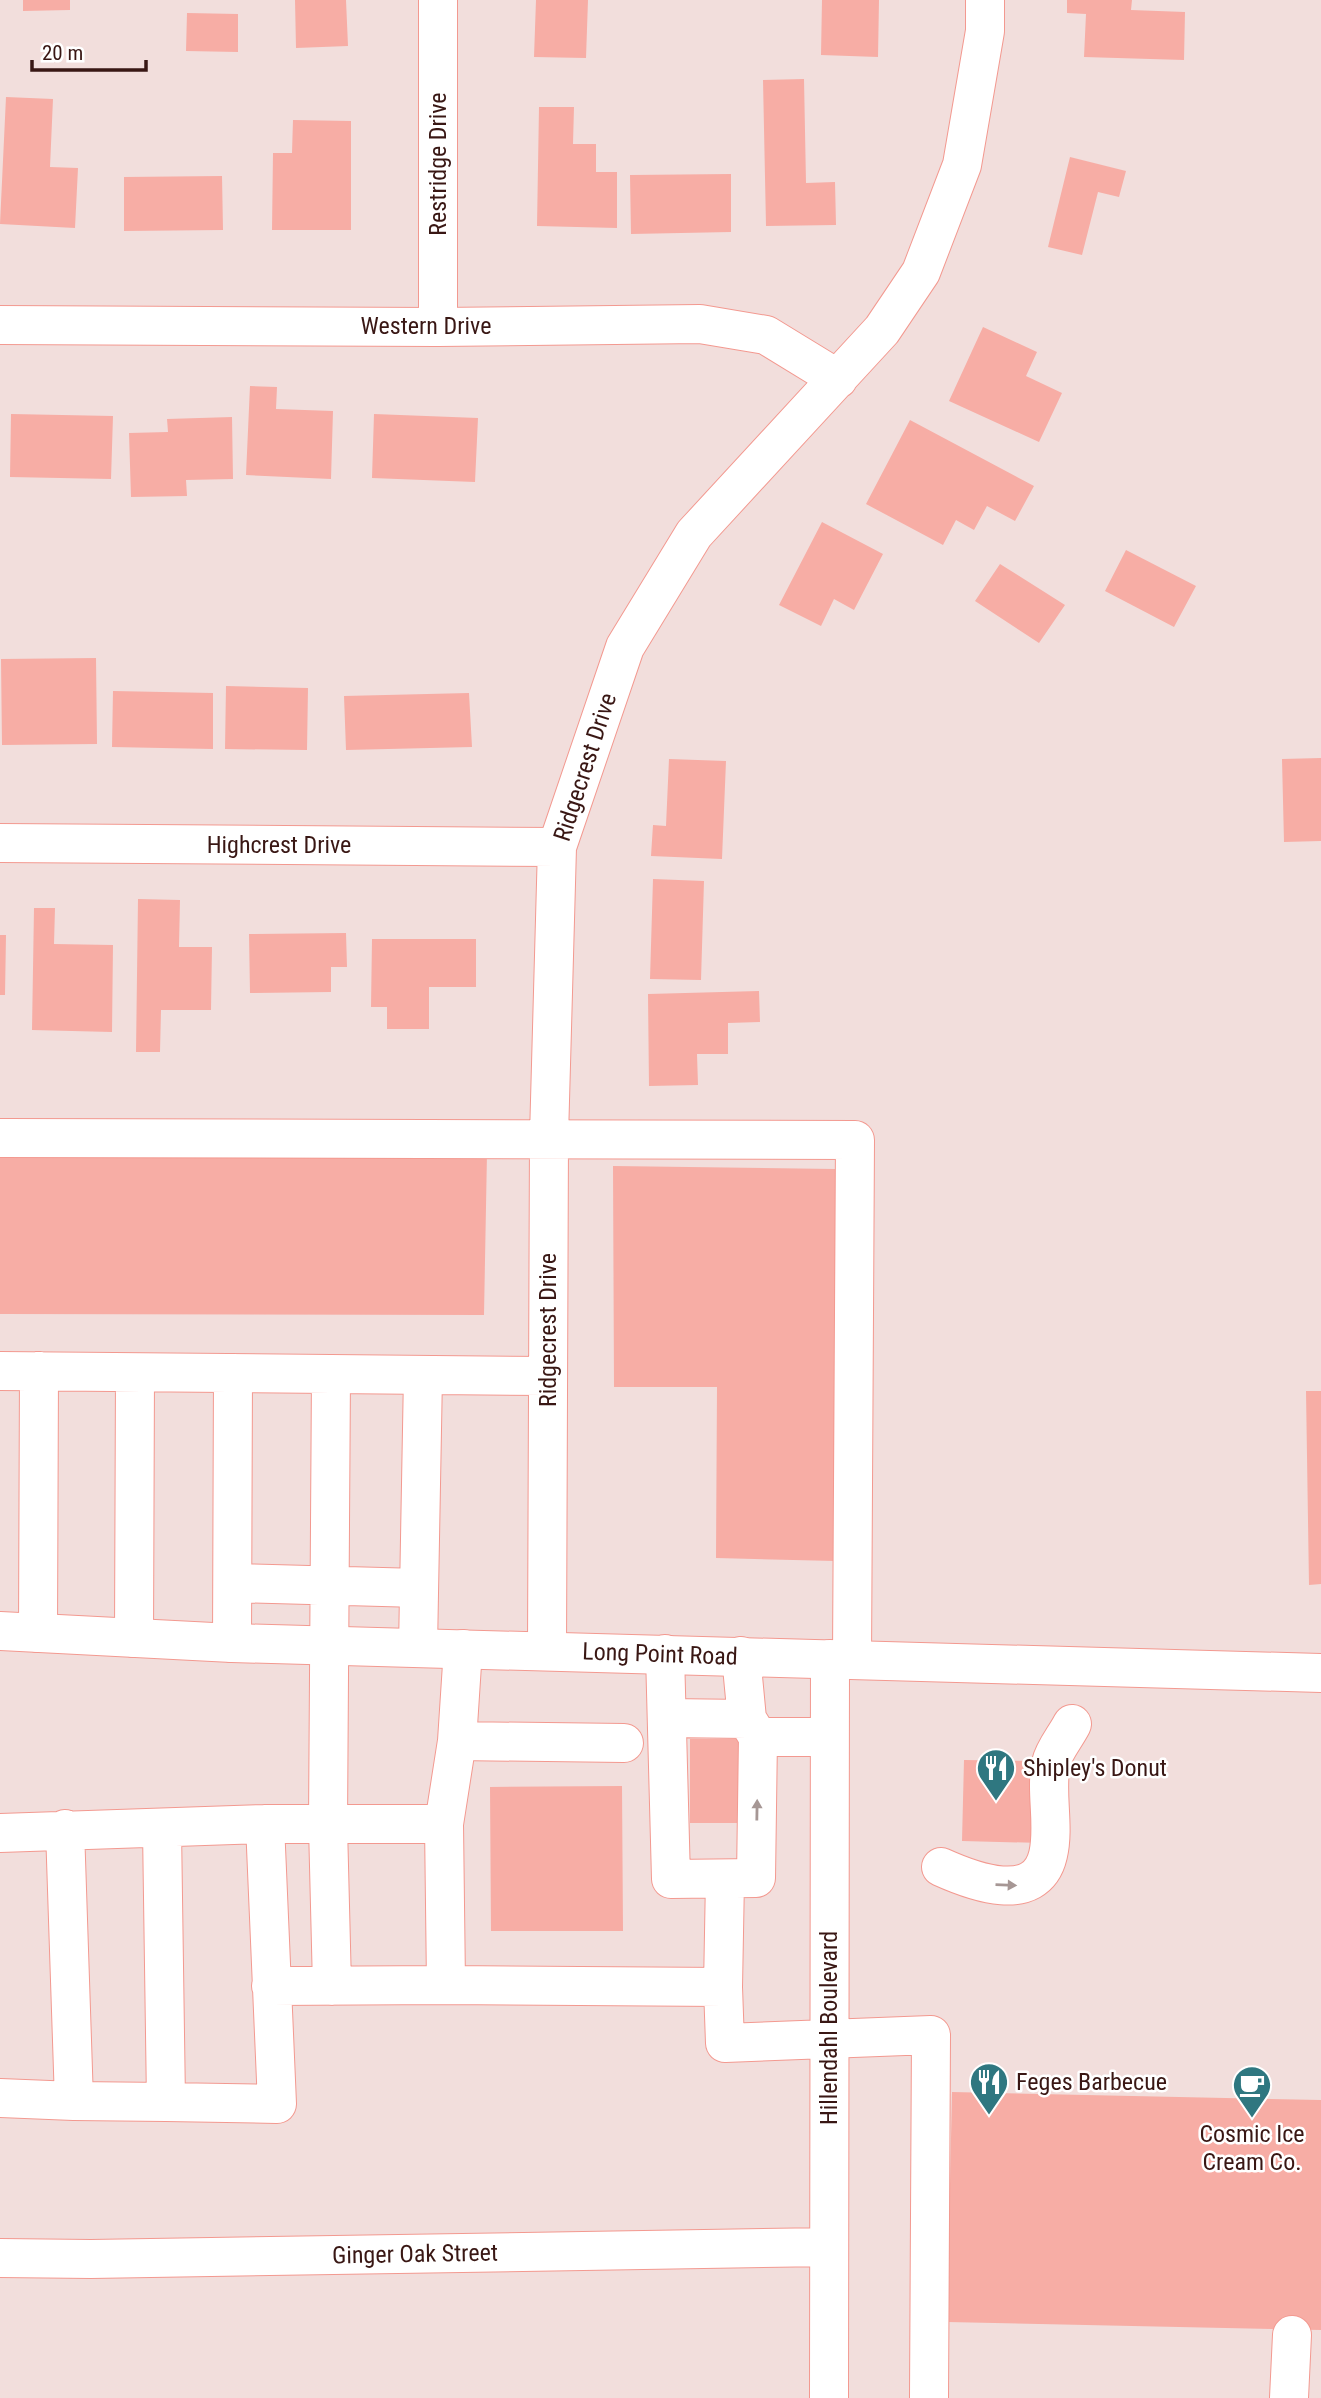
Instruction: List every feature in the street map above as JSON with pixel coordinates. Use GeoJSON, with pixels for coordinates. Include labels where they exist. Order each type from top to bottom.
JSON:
{"type":"FeatureCollection","features":[{"type":"Feature","properties":{"kind":"street","name":"Restridge Drive"},"geometry":{"type":"LineString","coordinates":[[438,0],[438,327]]}},
{"type":"Feature","properties":{"kind":"street","name":"Ridgecrest Drive"},"geometry":{"type":"LineString","coordinates":[[547,1651],[549,1137],[557,847],[625,647],[694,534],[882,330],[921,272],[961,165],[985,31],[985,0]]}},
{"type":"Feature","properties":{"kind":"street","name":"Western Drive"},"geometry":{"type":"LineString","coordinates":[[0,326],[438,327],[700,324],[766,335],[838,379]]}},
{"type":"Feature","properties":{"kind":"street","name":"Highcrest Drive"},"geometry":{"type":"LineString","coordinates":[[0,843],[557,847]]}},
{"type":"Feature","properties":{"kind":"street"},"geometry":{"type":"LineString","coordinates":[[0,1138],[549,1137]]}},
{"type":"Feature","properties":{"kind":"street","name":"Hillendahl Boulevard"},"geometry":{"type":"LineString","coordinates":[[549,1137],[855,1140],[841,1659],[829,1737],[829,2398]]}},
{"type":"Feature","properties":{"kind":"street"},"geometry":{"type":"LineString","coordinates":[[0,1371],[548,1376]]}},
{"type":"Feature","properties":{"kind":"street"},"geometry":{"type":"LineString","coordinates":[[37,1633],[39,1371]]}},
{"type":"Feature","properties":{"kind":"street"},"geometry":{"type":"LineString","coordinates":[[134,1638],[135,1373]]}},
{"type":"Feature","properties":{"kind":"street"},"geometry":{"type":"LineString","coordinates":[[232,1643],[233,1373]]}},
{"type":"Feature","properties":{"kind":"street"},"geometry":{"type":"LineString","coordinates":[[331,1374],[328,1826],[332,1986]]}},
{"type":"Feature","properties":{"kind":"street"},"geometry":{"type":"LineString","coordinates":[[418,1648],[423,1375]]}},
{"type":"Feature","properties":{"kind":"street"},"geometry":{"type":"LineString","coordinates":[[233,1583],[419,1588]]}},
{"type":"Feature","properties":{"kind":"street","name":"Long Point Road"},"geometry":{"type":"LineString","coordinates":[[0,1631],[232,1643],[1321,1673]]}},
{"type":"Feature","properties":{"kind":"street"},"geometry":{"type":"LineString","coordinates":[[446,1985],[444,1824],[457,1741],[463,1650]]}},
{"type":"Feature","properties":{"kind":"street"},"geometry":{"type":"LineString","coordinates":[[665,1654],[671,1878],[740,1878]]}},
{"type":"Feature","properties":{"kind":"street"},"geometry":{"type":"LineString","coordinates":[[741,1656],[752,1728],[740,1878],[723,1987],[725,2043],[931,2035],[929,2398]]}},
{"type":"Feature","properties":{"kind":"street"},"geometry":{"type":"LineString","coordinates":[[667,1718],[829,1737]]}},
{"type":"Feature","properties":{"kind":"street"},"geometry":{"type":"LineString","coordinates":[[941,1867],[969,1879],[1004,1887],[1021,1885],[1039,1873],[1048,1856],[1052,1762],[1072,1724]]}},
{"type":"Feature","properties":{"kind":"street"},"geometry":{"type":"LineString","coordinates":[[457,1741],[624,1743]]}},
{"type":"Feature","properties":{"kind":"street"},"geometry":{"type":"LineString","coordinates":[[0,2098],[277,2104],[265,1824]]}},
{"type":"Feature","properties":{"kind":"street"},"geometry":{"type":"LineString","coordinates":[[0,1833],[265,1824],[444,1824]]}},
{"type":"Feature","properties":{"kind":"street"},"geometry":{"type":"LineString","coordinates":[[65,1829],[74,2101]]}},
{"type":"Feature","properties":{"kind":"street"},"geometry":{"type":"LineString","coordinates":[[162,1829],[166,2102]]}},
{"type":"Feature","properties":{"kind":"street"},"geometry":{"type":"LineString","coordinates":[[271,1986],[723,1987]]}},
{"type":"Feature","properties":{"kind":"street","name":"Ginger Oak Street"},"geometry":{"type":"LineString","coordinates":[[0,2258],[133,2259],[829,2246]]}},
{"type":"Feature","properties":{"kind":"street"},"geometry":{"type":"LineString","coordinates":[[1289,2398],[1292,2335]]}},
{"type":"Feature","properties":{"kind":"building"},"geometry":{"type":"Polygon","coordinates":[[[23,0],[70,0],[70,10],[23,11],[23,0]]]}},
{"type":"Feature","properties":{"kind":"building"},"geometry":{"type":"Polygon","coordinates":[[[295,0],[346,0],[348,46],[296,48],[295,0]]]}},
{"type":"Feature","properties":{"kind":"building"},"geometry":{"type":"Polygon","coordinates":[[[536,0],[588,0],[586,58],[534,57],[536,0]]]}},
{"type":"Feature","properties":{"kind":"building"},"geometry":{"type":"Polygon","coordinates":[[[822,0],[879,0],[878,57],[821,55],[822,0]]]}},
{"type":"Feature","properties":{"kind":"building"},"geometry":{"type":"Polygon","coordinates":[[[1067,0],[1132,0],[1131,10],[1185,12],[1184,60],[1084,57],[1086,14],[1067,13],[1067,0]]]}},
{"type":"Feature","properties":{"kind":"building"},"geometry":{"type":"Polygon","coordinates":[[[187,13],[238,14],[238,52],[186,51],[187,13]]]}},
{"type":"Feature","properties":{"kind":"building"},"geometry":{"type":"Polygon","coordinates":[[[804,79],[806,183],[835,182],[836,225],[766,226],[763,80],[804,79]]]}},
{"type":"Feature","properties":{"kind":"building"},"geometry":{"type":"Polygon","coordinates":[[[6,97],[53,99],[50,167],[78,168],[75,228],[0,224],[6,97]]]}},
{"type":"Feature","properties":{"kind":"building"},"geometry":{"type":"Polygon","coordinates":[[[539,107],[574,107],[573,144],[596,144],[596,172],[617,172],[617,228],[537,226],[539,107]]]}},
{"type":"Feature","properties":{"kind":"building"},"geometry":{"type":"Polygon","coordinates":[[[293,120],[351,121],[351,230],[272,230],[273,153],[292,153],[293,120]]]}},
{"type":"Feature","properties":{"kind":"building"},"geometry":{"type":"Polygon","coordinates":[[[1070,157],[1126,171],[1119,197],[1098,192],[1082,255],[1048,247],[1070,157]]]}},
{"type":"Feature","properties":{"kind":"building"},"geometry":{"type":"Polygon","coordinates":[[[731,174],[731,232],[631,234],[630,175],[731,174]]]}},
{"type":"Feature","properties":{"kind":"building"},"geometry":{"type":"Polygon","coordinates":[[[222,176],[223,230],[124,231],[124,177],[222,176]]]}},
{"type":"Feature","properties":{"kind":"building"},"geometry":{"type":"Polygon","coordinates":[[[983,327],[1037,352],[1026,376],[1062,393],[1039,442],[949,401],[983,327]]]}},
{"type":"Feature","properties":{"kind":"building"},"geometry":{"type":"Polygon","coordinates":[[[250,386],[277,387],[276,409],[333,411],[331,479],[246,475],[250,386]]]}},
{"type":"Feature","properties":{"kind":"building"},"geometry":{"type":"Polygon","coordinates":[[[11,414],[113,416],[111,479],[10,477],[11,414]]]}},
{"type":"Feature","properties":{"kind":"building"},"geometry":{"type":"Polygon","coordinates":[[[374,414],[478,418],[475,482],[372,478],[374,414]]]}},
{"type":"Feature","properties":{"kind":"building"},"geometry":{"type":"Polygon","coordinates":[[[232,417],[233,479],[186,480],[187,496],[131,497],[129,433],[168,432],[167,419],[232,417]]]}},
{"type":"Feature","properties":{"kind":"building"},"geometry":{"type":"Polygon","coordinates":[[[910,420],[1034,486],[1015,521],[987,506],[974,530],[956,520],[943,545],[866,504],[910,420]]]}},
{"type":"Feature","properties":{"kind":"building"},"geometry":{"type":"Polygon","coordinates":[[[822,522],[883,554],[854,610],[834,599],[821,626],[779,605],[822,522]]]}},
{"type":"Feature","properties":{"kind":"building"},"geometry":{"type":"Polygon","coordinates":[[[1126,550],[1196,586],[1174,627],[1105,591],[1126,550]]]}},
{"type":"Feature","properties":{"kind":"building"},"geometry":{"type":"Polygon","coordinates":[[[1000,564],[1065,605],[1039,643],[975,601],[1000,564]]]}},
{"type":"Feature","properties":{"kind":"building"},"geometry":{"type":"Polygon","coordinates":[[[96,658],[97,744],[2,745],[1,659],[96,658]]]}},
{"type":"Feature","properties":{"kind":"building"},"geometry":{"type":"Polygon","coordinates":[[[226,686],[308,688],[307,750],[225,749],[226,686]]]}},
{"type":"Feature","properties":{"kind":"building"},"geometry":{"type":"Polygon","coordinates":[[[113,691],[213,693],[213,749],[112,747],[113,691]]]}},
{"type":"Feature","properties":{"kind":"building"},"geometry":{"type":"Polygon","coordinates":[[[469,693],[472,747],[346,750],[344,696],[469,693]]]}},
{"type":"Feature","properties":{"kind":"building"},"geometry":{"type":"Polygon","coordinates":[[[1321,758],[1321,841],[1284,842],[1282,759],[1321,758]]]}},
{"type":"Feature","properties":{"kind":"building"},"geometry":{"type":"Polygon","coordinates":[[[669,759],[726,761],[722,859],[651,856],[653,825],[666,826],[669,759]]]}},
{"type":"Feature","properties":{"kind":"building"},"geometry":{"type":"Polygon","coordinates":[[[653,879],[704,881],[701,980],[650,979],[653,879]]]}},
{"type":"Feature","properties":{"kind":"building"},"geometry":{"type":"Polygon","coordinates":[[[138,899],[180,900],[179,947],[212,947],[211,1010],[161,1010],[160,1052],[136,1052],[138,899]]]}},
{"type":"Feature","properties":{"kind":"building"},"geometry":{"type":"Polygon","coordinates":[[[34,908],[55,908],[54,944],[113,945],[112,1032],[32,1030],[34,908]]]}},
{"type":"Feature","properties":{"kind":"building"},"geometry":{"type":"Polygon","coordinates":[[[346,933],[347,967],[331,967],[331,992],[250,993],[249,934],[346,933]]]}},
{"type":"Feature","properties":{"kind":"building"},"geometry":{"type":"Polygon","coordinates":[[[0,935],[6,935],[5,995],[0,995],[0,935]]]}},
{"type":"Feature","properties":{"kind":"building"},"geometry":{"type":"Polygon","coordinates":[[[372,939],[476,939],[476,987],[429,987],[429,1029],[387,1029],[387,1007],[371,1007],[372,939]]]}},
{"type":"Feature","properties":{"kind":"building"},"geometry":{"type":"Polygon","coordinates":[[[759,991],[760,1022],[728,1023],[728,1054],[697,1054],[698,1085],[649,1086],[648,994],[759,991]]]}},
{"type":"Feature","properties":{"kind":"building"},"geometry":{"type":"Polygon","coordinates":[[[0,1151],[487,1153],[484,1315],[0,1314],[0,1151]]]}},
{"type":"Feature","properties":{"kind":"building"},"geometry":{"type":"Polygon","coordinates":[[[613,1166],[835,1169],[835,1561],[716,1558],[717,1387],[614,1387],[613,1166]]]}},
{"type":"Feature","properties":{"kind":"building"},"geometry":{"type":"Polygon","coordinates":[[[1306,1391],[1321,1391],[1321,1584],[1309,1585],[1306,1391]]]}},
{"type":"Feature","properties":{"kind":"building"},"geometry":{"type":"Polygon","coordinates":[[[690,1739],[749,1739],[749,1823],[690,1823],[690,1739]]]}},
{"type":"Feature","properties":{"kind":"building"},"geometry":{"type":"Polygon","coordinates":[[[964,1760],[1044,1761],[1042,1843],[962,1841],[964,1760]]]}},
{"type":"Feature","properties":{"kind":"building"},"geometry":{"type":"Polygon","coordinates":[[[622,1786],[623,1931],[491,1931],[490,1787],[622,1786]]]}},
{"type":"Feature","properties":{"kind":"building"},"geometry":{"type":"Polygon","coordinates":[[[952,2092],[1321,2100],[1321,2330],[947,2322],[952,2092]]]}},
{"type":"Feature","properties":{"kind":"place","name":"Shipley's Donut"},"geometry":{"type":"Point","coordinates":[996,1802]}},
{"type":"Feature","properties":{"kind":"place","name":"Feges Barbecue"},"geometry":{"type":"Point","coordinates":[989,2116]}},
{"type":"Feature","properties":{"kind":"place","name":"Cosmic Ice Cream Co."},"geometry":{"type":"Point","coordinates":[1252,2119]}}]}
